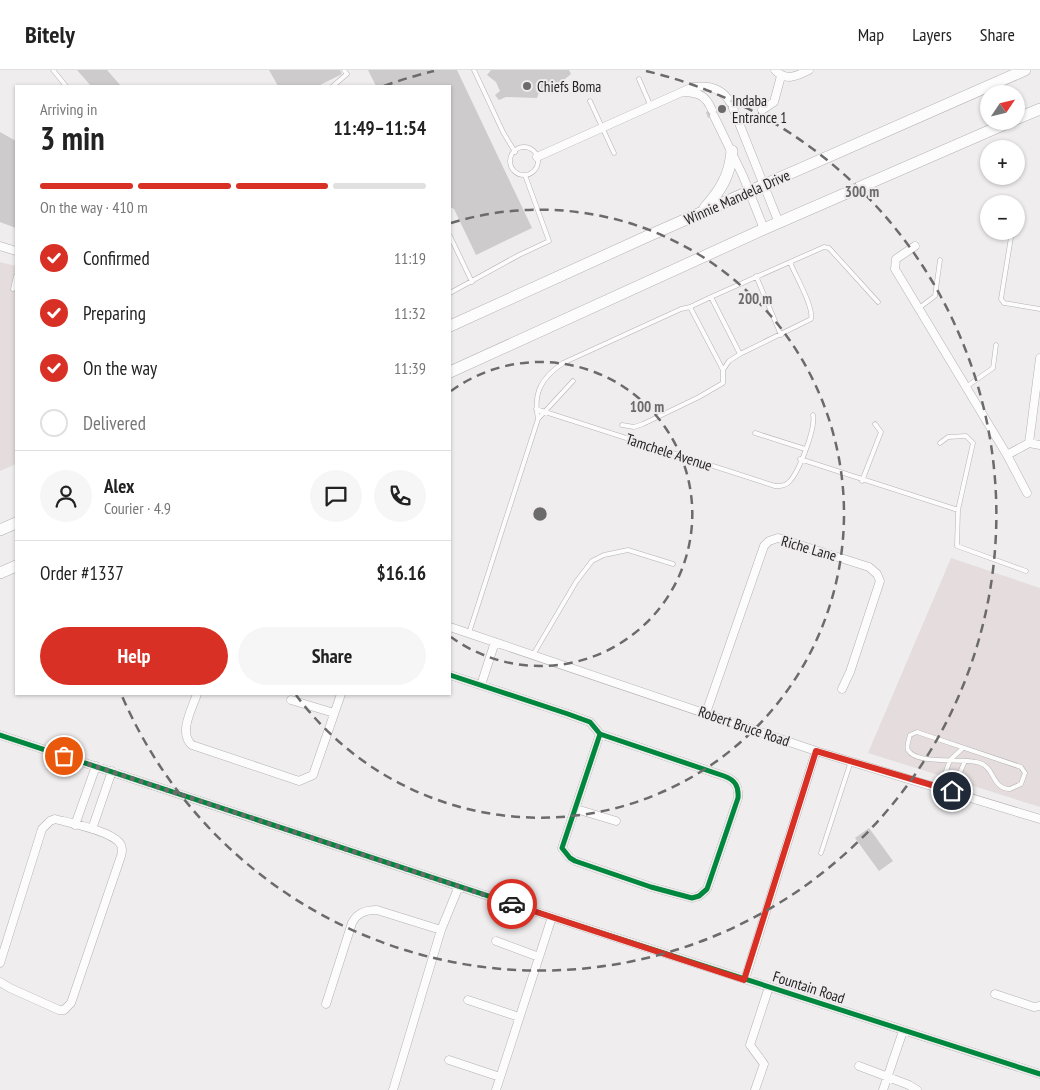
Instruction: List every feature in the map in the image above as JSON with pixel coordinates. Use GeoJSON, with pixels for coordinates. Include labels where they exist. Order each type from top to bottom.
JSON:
{"type":"FeatureCollection","features":[{"type":"Feature","properties":{"kind":"main road","name":"Winnie Mandela Drive"},"geometry":{"type":"LineString","coordinates":[[451,326],[749,191],[1025,70]]}},
{"type":"Feature","properties":{"kind":"main road"},"geometry":{"type":"LineString","coordinates":[[1025,115],[1040,109]]}},
{"type":"Feature","properties":{"kind":"main road"},"geometry":{"type":"LineString","coordinates":[[451,372],[764,229],[991,130]]}},
{"type":"Feature","properties":{"kind":"main road"},"geometry":{"type":"LineString","coordinates":[[702,212],[721,190],[728,175],[732,151]]}},
{"type":"Feature","properties":{"kind":"main road"},"geometry":{"type":"LineString","coordinates":[[0,530],[15,523]]}},
{"type":"Feature","properties":{"kind":"main road"},"geometry":{"type":"LineString","coordinates":[[0,573],[15,566]]}},
{"type":"Feature","properties":{"kind":"street"},"geometry":{"type":"LineString","coordinates":[[762,110],[774,102],[778,73],[791,77],[809,70]]}},
{"type":"Feature","properties":{"kind":"street"},"geometry":{"type":"LineString","coordinates":[[537,156],[693,87],[713,88],[722,92],[731,105],[779,223]]}},
{"type":"Feature","properties":{"kind":"street"},"geometry":{"type":"LineString","coordinates":[[685,92],[702,95],[706,98],[732,151],[764,229]]}},
{"type":"Feature","properties":{"kind":"street"},"geometry":{"type":"LineString","coordinates":[[0,246],[15,251]]}},
{"type":"Feature","properties":{"kind":"street"},"geometry":{"type":"LineString","coordinates":[[915,246],[899,256],[894,263],[918,308],[1007,455],[1027,493]]}},
{"type":"Feature","properties":{"kind":"street"},"geometry":{"type":"LineString","coordinates":[[1030,443],[1040,358]]}},
{"type":"Feature","properties":{"kind":"street"},"geometry":{"type":"LineString","coordinates":[[1007,455],[1030,443],[1040,445]]}},
{"type":"Feature","properties":{"kind":"street","name":"Riche Lane"},"geometry":{"type":"LineString","coordinates":[[706,712],[764,546],[773,539],[778,538],[869,566],[878,574],[880,581],[873,605],[842,689]]}},
{"type":"Feature","properties":{"kind":"street","name":"Robert Bruce Road"},"geometry":{"type":"LineString","coordinates":[[451,627],[706,712],[816,751],[1040,819]]}},
{"type":"Feature","properties":{"kind":"street"},"geometry":{"type":"LineString","coordinates":[[481,685],[495,642]]}},
{"type":"Feature","properties":{"kind":"street"},"geometry":{"type":"LineString","coordinates":[[451,675],[590,722],[600,734],[724,776],[738,786],[738,798],[707,889],[699,896],[692,898],[651,887],[570,858],[562,848],[600,734]]}},
{"type":"Feature","properties":{"kind":"street"},"geometry":{"type":"LineString","coordinates":[[197,695],[186,728],[188,742],[299,781],[313,775],[341,695]]}},
{"type":"Feature","properties":{"kind":"street"},"geometry":{"type":"LineString","coordinates":[[291,700],[334,713]]}},
{"type":"Feature","properties":{"kind":"street","name":"Fountain Road"},"geometry":{"type":"LineString","coordinates":[[0,735],[744,980],[1040,1074]]}},
{"type":"Feature","properties":{"kind":"street"},"geometry":{"type":"LineString","coordinates":[[744,980],[816,751]]}},
{"type":"Feature","properties":{"kind":"street"},"geometry":{"type":"LineString","coordinates":[[75,825],[96,766]]}},
{"type":"Feature","properties":{"kind":"street"},"geometry":{"type":"LineString","coordinates":[[92,829],[112,772]]}},
{"type":"Feature","properties":{"kind":"street"},"geometry":{"type":"LineString","coordinates":[[576,809],[616,821]]}},
{"type":"Feature","properties":{"kind":"street"},"geometry":{"type":"LineString","coordinates":[[0,963],[42,829],[55,819],[113,837],[122,848],[74,998],[68,1006],[59,1010],[0,982]]}},
{"type":"Feature","properties":{"kind":"street"},"geometry":{"type":"LineString","coordinates":[[393,1090],[441,930],[459,886]]}},
{"type":"Feature","properties":{"kind":"street"},"geometry":{"type":"LineString","coordinates":[[326,1004],[352,923],[359,914],[376,910],[441,930]]}},
{"type":"Feature","properties":{"kind":"street"},"geometry":{"type":"LineString","coordinates":[[496,1090],[552,917]]}},
{"type":"Feature","properties":{"kind":"street"},"geometry":{"type":"LineString","coordinates":[[496,941],[539,957]]}},
{"type":"Feature","properties":{"kind":"street"},"geometry":{"type":"LineString","coordinates":[[755,1090],[764,1064],[750,1044],[769,987]]}},
{"type":"Feature","properties":{"kind":"street"},"geometry":{"type":"LineString","coordinates":[[995,994],[1034,1007],[1040,1006]]}},
{"type":"Feature","properties":{"kind":"street"},"geometry":{"type":"LineString","coordinates":[[468,1000],[520,1018]]}},
{"type":"Feature","properties":{"kind":"street"},"geometry":{"type":"LineString","coordinates":[[883,1090],[903,1031]]}},
{"type":"Feature","properties":{"kind":"street"},"geometry":{"type":"LineString","coordinates":[[449,1060],[500,1077]]}},
{"type":"Feature","properties":{"kind":"street"},"geometry":{"type":"LineString","coordinates":[[859,1066],[888,1076],[918,1090]]}},
{"type":"Feature","properties":{"kind":"lane"},"geometry":{"type":"LineString","coordinates":[[52,70],[65,85]]}},
{"type":"Feature","properties":{"kind":"lane"},"geometry":{"type":"LineString","coordinates":[[334,85],[347,74],[344,70]]}},
{"type":"Feature","properties":{"kind":"lane"},"geometry":{"type":"LineString","coordinates":[[474,70],[502,132],[515,152]]}},
{"type":"Feature","properties":{"kind":"lane"},"geometry":{"type":"LineString","coordinates":[[639,79],[651,107]]}},
{"type":"Feature","properties":{"kind":"lane"},"geometry":{"type":"LineString","coordinates":[[590,100],[614,153]]}},
{"type":"Feature","properties":{"kind":"lane"},"geometry":{"type":"LineString","coordinates":[[527,148],[537,156],[536,169],[526,175],[518,173],[512,167],[511,159],[515,152],[527,148]]}},
{"type":"Feature","properties":{"kind":"lane"},"geometry":{"type":"LineString","coordinates":[[451,292],[519,255],[549,241],[526,175]]}},
{"type":"Feature","properties":{"kind":"lane"},"geometry":{"type":"LineString","coordinates":[[451,238],[472,282]]}},
{"type":"Feature","properties":{"kind":"lane"},"geometry":{"type":"LineString","coordinates":[[1011,240],[1001,299],[1004,303],[1040,309]]}},
{"type":"Feature","properties":{"kind":"lane"},"geometry":{"type":"LineString","coordinates":[[538,419],[535,404],[542,383],[552,371],[563,363],[824,247],[829,248],[878,302]]}},
{"type":"Feature","properties":{"kind":"lane"},"geometry":{"type":"LineString","coordinates":[[918,308],[935,296],[940,260]]}},
{"type":"Feature","properties":{"kind":"lane"},"geometry":{"type":"LineString","coordinates":[[723,370],[729,362],[740,354],[811,319],[812,314],[790,262]]}},
{"type":"Feature","properties":{"kind":"lane"},"geometry":{"type":"LineString","coordinates":[[756,276],[782,334]]}},
{"type":"Feature","properties":{"kind":"lane"},"geometry":{"type":"LineString","coordinates":[[13,289],[15,280]]}},
{"type":"Feature","properties":{"kind":"lane"},"geometry":{"type":"LineString","coordinates":[[711,297],[740,354]]}},
{"type":"Feature","properties":{"kind":"lane"},"geometry":{"type":"LineString","coordinates":[[622,425],[634,427],[643,424],[700,397],[723,382],[723,370],[690,307]]}},
{"type":"Feature","properties":{"kind":"lane"},"geometry":{"type":"LineString","coordinates":[[966,387],[993,368],[996,345]]}},
{"type":"Feature","properties":{"kind":"lane"},"geometry":{"type":"LineString","coordinates":[[469,633],[538,419],[573,381]]}},
{"type":"Feature","properties":{"kind":"lane","name":"Tamchele Avenue"},"geometry":{"type":"LineString","coordinates":[[536,409],[775,486],[782,486],[792,479],[800,459]]}},
{"type":"Feature","properties":{"kind":"lane"},"geometry":{"type":"LineString","coordinates":[[813,416],[812,435],[800,459],[862,481],[958,510]]}},
{"type":"Feature","properties":{"kind":"lane"},"geometry":{"type":"LineString","coordinates":[[862,481],[881,432],[875,424]]}},
{"type":"Feature","properties":{"kind":"lane"},"geometry":{"type":"LineString","coordinates":[[755,433],[805,449]]}},
{"type":"Feature","properties":{"kind":"lane"},"geometry":{"type":"LineString","coordinates":[[940,443],[954,436],[966,436],[972,441],[958,510],[958,546],[1026,571]]}},
{"type":"Feature","properties":{"kind":"lane"},"geometry":{"type":"LineString","coordinates":[[533,655],[571,590],[592,561],[604,555],[628,550],[673,564]]}},
{"type":"Feature","properties":{"kind":"lane"},"geometry":{"type":"LineString","coordinates":[[917,732],[1021,767],[1025,775],[1016,787],[1010,789],[1003,788],[998,785],[980,762],[950,760],[930,760],[914,755],[908,748],[910,735],[917,732]]}},
{"type":"Feature","properties":{"kind":"lane"},"geometry":{"type":"LineString","coordinates":[[940,788],[950,760],[963,748]]}},
{"type":"Feature","properties":{"kind":"lane"},"geometry":{"type":"LineString","coordinates":[[821,852],[851,761]]}},
{"type":"Feature","properties":{"kind":"lane"},"geometry":{"type":"LineString","coordinates":[[952,791],[965,761]]}},
{"type":"Feature","properties":{"kind":"shaded area"},"geometry":{"type":"Polygon","coordinates":[[[0,262],[15,266],[15,464],[0,471],[0,262]]]}},
{"type":"Feature","properties":{"kind":"shaded area"},"geometry":{"type":"Polygon","coordinates":[[[951,558],[1040,588],[1040,807],[868,753],[951,558]]]}},
{"type":"Feature","properties":{"kind":"building"},"geometry":{"type":"Polygon","coordinates":[[[77,70],[107,70],[120,85],[90,85],[77,70]]]}},
{"type":"Feature","properties":{"kind":"building"},"geometry":{"type":"Polygon","coordinates":[[[269,70],[340,70],[342,74],[320,85],[277,85],[269,70]]]}},
{"type":"Feature","properties":{"kind":"building"},"geometry":{"type":"Polygon","coordinates":[[[368,70],[457,70],[532,228],[476,255],[454,209],[451,208],[451,85],[376,85],[368,70]]]}},
{"type":"Feature","properties":{"kind":"building","name":"Chiefs Boma"},"geometry":{"type":"Polygon","coordinates":[[[491,70],[569,70],[571,74],[553,89],[540,90],[537,98],[506,97],[499,100],[495,95],[500,91],[496,82],[487,75],[491,70]]]}},
{"type":"Feature","properties":{"kind":"building","name":"Indaba Entrance 1"},"geometry":{"type":"Polygon","coordinates":[[[740,98],[743,103],[708,118],[706,112],[740,98]]]}},
{"type":"Feature","properties":{"kind":"building"},"geometry":{"type":"Polygon","coordinates":[[[0,132],[15,140],[15,228],[0,222],[0,132]]]}},
{"type":"Feature","properties":{"kind":"building"},"geometry":{"type":"Polygon","coordinates":[[[869,828],[893,861],[879,871],[855,838],[869,828]]]}},
{"type":"Feature","properties":{"kind":"cycle path"},"geometry":{"type":"LineString","coordinates":[[451,675],[590,722],[600,734]]}},
{"type":"Feature","properties":{"kind":"cycle path"},"geometry":{"type":"LineString","coordinates":[[600,734],[724,776],[734,782],[738,790],[738,798],[707,889],[699,896],[692,898],[651,887],[575,861],[562,848],[600,734]]}},
{"type":"Feature","properties":{"kind":"cycle path"},"geometry":{"type":"LineString","coordinates":[[0,735],[552,917],[1040,1074]]}},
{"type":"Feature","properties":{"kind":"way so far"},"geometry":{"type":"LineString","coordinates":[[64,756],[512,904]]}},
{"type":"Feature","properties":{"kind":"place","name":"Chiefs Boma"},"geometry":{"type":"Point","coordinates":[527,86]}},
{"type":"Feature","properties":{"kind":"place","name":"Indaba Entrance 1"},"geometry":{"type":"Point","coordinates":[722,109]}},
{"type":"Feature","properties":{"kind":"route"},"geometry":{"type":"LineString","coordinates":[[512,904],[744,980],[816,751],[952,791]]}}]}
